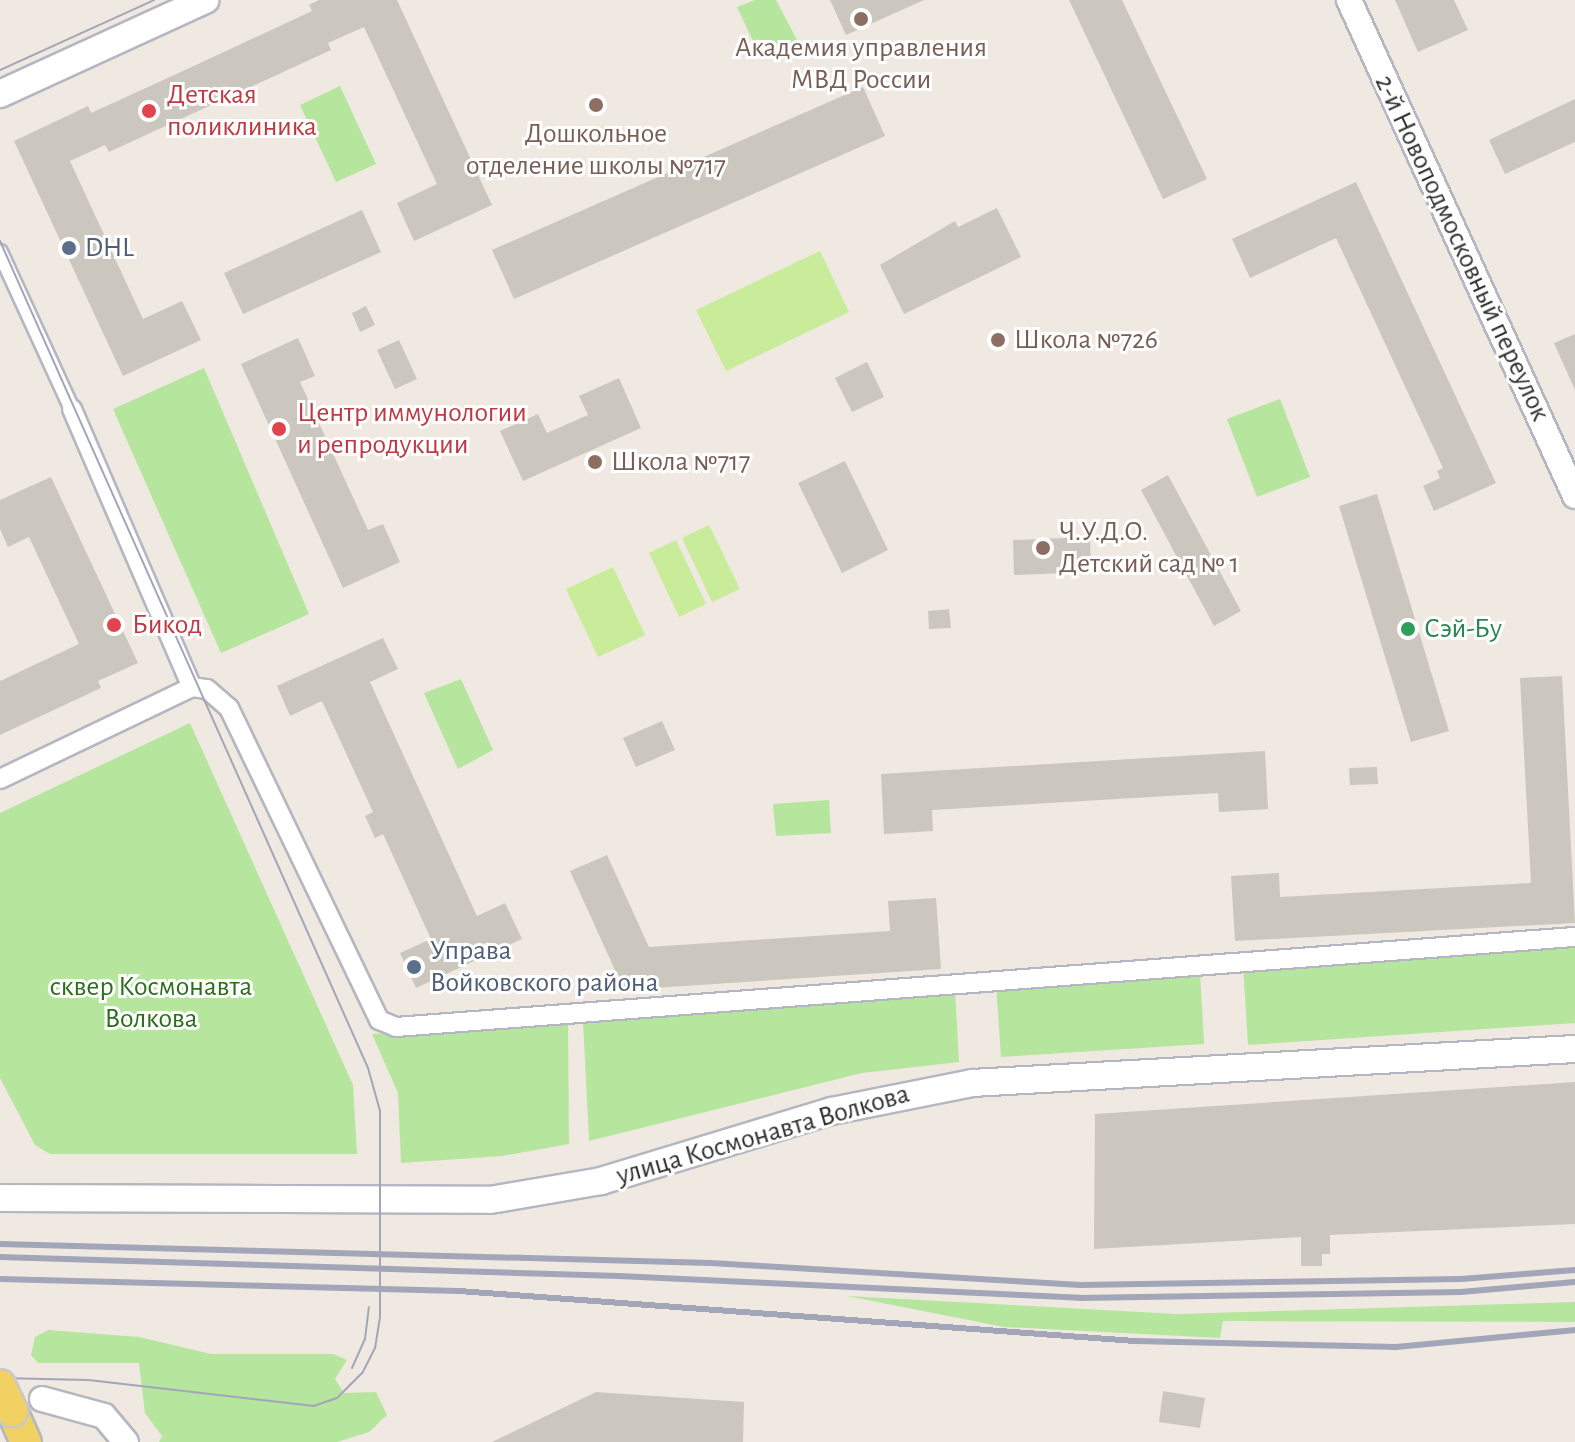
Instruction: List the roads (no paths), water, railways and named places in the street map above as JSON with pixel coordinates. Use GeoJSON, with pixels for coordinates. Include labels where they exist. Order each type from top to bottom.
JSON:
{"type":"FeatureCollection","features":[{"type":"Feature","properties":{"kind":"main road"},"geometry":{"type":"LineString","coordinates":[[0,94],[205,0]]}},
{"type":"Feature","properties":{"kind":"main road","name":"улица Космонавта Волкова"},"geometry":{"type":"LineString","coordinates":[[0,1198],[490,1200],[601,1181],[832,1111],[972,1083],[1575,1049]]}},
{"type":"Feature","properties":{"kind":"main road"},"geometry":{"type":"LineString","coordinates":[[6,1398],[26,1442]]}},
{"type":"Feature","properties":{"kind":"street","name":"2-й Новоподмосковный переулок"},"geometry":{"type":"LineString","coordinates":[[1349,0],[1575,496]]}},
{"type":"Feature","properties":{"kind":"street"},"geometry":{"type":"LineString","coordinates":[[0,252],[72,409],[192,687]]}},
{"type":"Feature","properties":{"kind":"street"},"geometry":{"type":"LineString","coordinates":[[0,779],[192,687],[207,689],[229,708],[379,1020],[396,1027],[1575,937]]}},
{"type":"Feature","properties":{"kind":"street"},"geometry":{"type":"LineString","coordinates":[[42,1399],[104,1416],[126,1442]]}},
{"type":"Feature","properties":{"kind":"tram line"},"geometry":{"type":"LineString","coordinates":[[0,70],[154,0]]}},
{"type":"Feature","properties":{"kind":"tram line"},"geometry":{"type":"LineString","coordinates":[[0,241],[368,1068],[380,1111],[380,1317],[375,1348],[362,1373],[337,1398],[314,1406],[88,1380],[0,1378]]}},
{"type":"Feature","properties":{"kind":"tram line"},"geometry":{"type":"LineString","coordinates":[[352,1368],[365,1339],[369,1307]]}},
{"type":"Feature","properties":{"kind":"railway"},"geometry":{"type":"LineString","coordinates":[[0,1244],[711,1263],[1080,1285],[1461,1279],[1575,1270]]}},
{"type":"Feature","properties":{"kind":"railway"},"geometry":{"type":"LineString","coordinates":[[0,1257],[619,1276],[1079,1298],[1461,1292],[1575,1282]]}},
{"type":"Feature","properties":{"kind":"railway"},"geometry":{"type":"LineString","coordinates":[[0,1279],[459,1291],[1135,1341],[1396,1347],[1575,1330]]}},
{"type":"Feature","properties":{"kind":"place","name":"Академия управления МВД России"},"geometry":{"type":"Point","coordinates":[861,19]}},
{"type":"Feature","properties":{"kind":"place","name":"Дошкольное отделение школы №717"},"geometry":{"type":"Point","coordinates":[596,105]}},
{"type":"Feature","properties":{"kind":"place","name":"Детская поликлиника"},"geometry":{"type":"Point","coordinates":[149,111]}},
{"type":"Feature","properties":{"kind":"place","name":"DHL"},"geometry":{"type":"Point","coordinates":[69,248]}},
{"type":"Feature","properties":{"kind":"place","name":"Школа №726"},"geometry":{"type":"Point","coordinates":[998,340]}},
{"type":"Feature","properties":{"kind":"place","name":"Центр иммунологии и репродукции"},"geometry":{"type":"Point","coordinates":[279,429]}},
{"type":"Feature","properties":{"kind":"place","name":"Школа №717"},"geometry":{"type":"Point","coordinates":[595,462]}},
{"type":"Feature","properties":{"kind":"place","name":"Ч.У.Д.О. Детский сад № 1"},"geometry":{"type":"Point","coordinates":[1043,548]}},
{"type":"Feature","properties":{"kind":"place","name":"Бикод"},"geometry":{"type":"Point","coordinates":[114,625]}},
{"type":"Feature","properties":{"kind":"place","name":"Сэй-Бу"},"geometry":{"type":"Point","coordinates":[1408,629]}},
{"type":"Feature","properties":{"kind":"place","name":"Управа Войковского района"},"geometry":{"type":"Point","coordinates":[414,967]}},
{"type":"Feature","properties":{"kind":"park label","name":"сквер Космонавта Волкова"},"geometry":{"type":"Point","coordinates":[151,1003]}}]}
